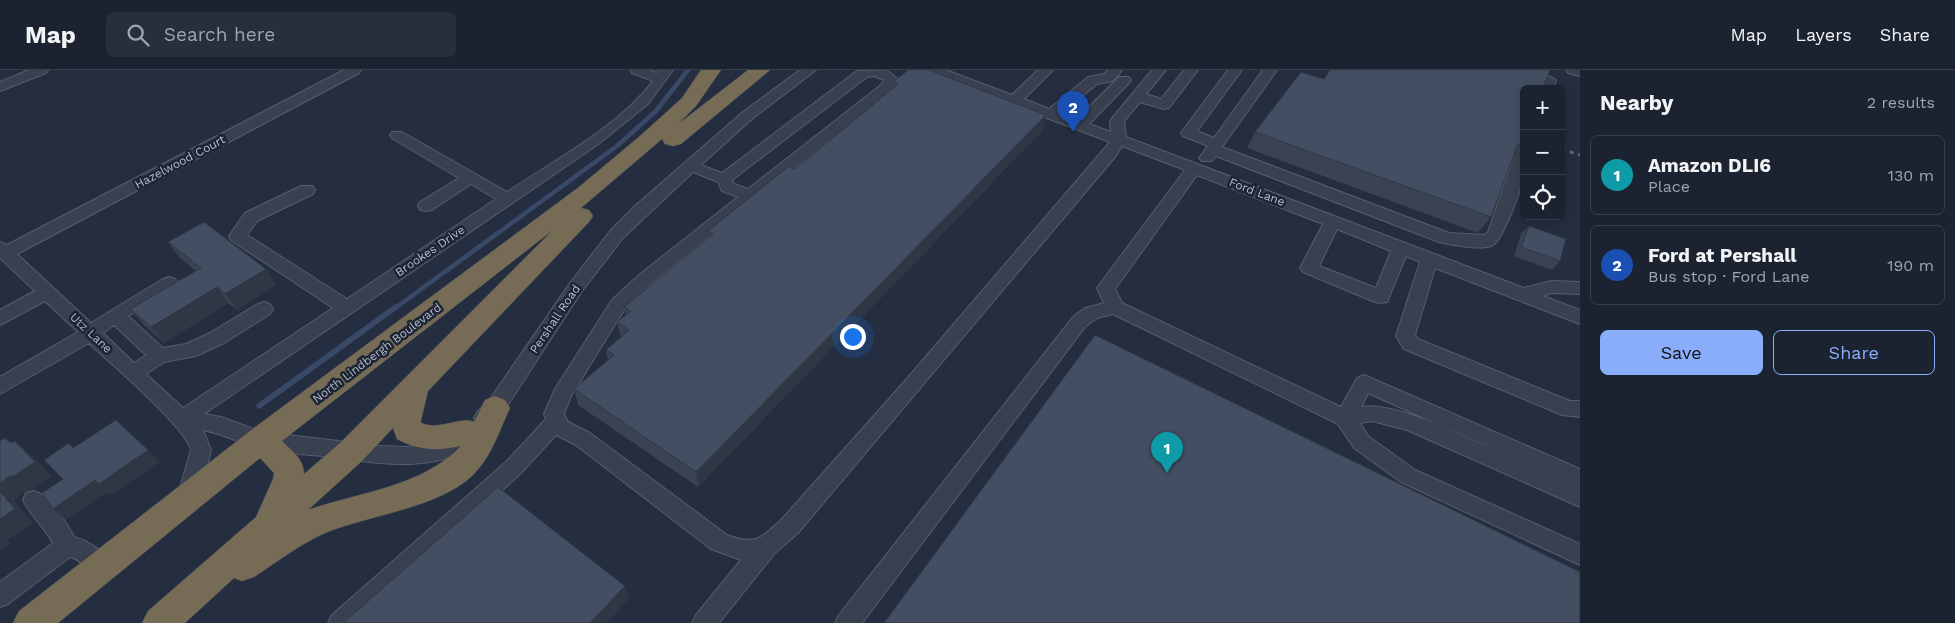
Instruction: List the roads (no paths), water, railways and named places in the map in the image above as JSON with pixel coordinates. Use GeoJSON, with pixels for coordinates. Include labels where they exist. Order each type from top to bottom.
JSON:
{"type":"FeatureCollection","features":[{"type":"Feature","properties":{"kind":"highway","name":"North Lindbergh Boulevard"},"geometry":{"type":"LineString","coordinates":[[31,623],[261,440],[622,163],[689,102],[711,70]]}},
{"type":"Feature","properties":{"kind":"highway"},"geometry":{"type":"LineString","coordinates":[[160,623],[351,452],[585,212],[760,70]]}},
{"type":"Feature","properties":{"kind":"highway"},"geometry":{"type":"LineString","coordinates":[[415,386],[406,420],[408,430],[418,436],[433,438],[470,432]]}},
{"type":"Feature","properties":{"kind":"highway"},"geometry":{"type":"LineString","coordinates":[[185,600],[315,522],[436,483],[457,470],[474,453],[495,408]]}},
{"type":"Feature","properties":{"kind":"highway"},"geometry":{"type":"LineString","coordinates":[[261,440],[289,468],[289,480],[283,495],[262,532]]}},
{"type":"Feature","properties":{"kind":"street"},"geometry":{"type":"LineString","coordinates":[[0,87],[41,70]]}},
{"type":"Feature","properties":{"kind":"street","name":"Hazelwood Court"},"geometry":{"type":"LineString","coordinates":[[3,250],[354,70]]}},
{"type":"Feature","properties":{"kind":"street"},"geometry":{"type":"LineString","coordinates":[[637,70],[664,75]]}},
{"type":"Feature","properties":{"kind":"street","name":"Pershall Road"},"geometry":{"type":"LineString","coordinates":[[261,440],[351,452],[407,456],[434,453],[453,445],[495,408],[598,257],[617,234],[641,210],[748,115],[808,70]]}},
{"type":"Feature","properties":{"kind":"street"},"geometry":{"type":"LineString","coordinates":[[724,179],[862,74],[873,70],[883,73],[891,79],[887,87],[645,279],[618,304],[562,394],[554,414],[561,428],[583,439],[719,542],[743,551],[767,546]]}},
{"type":"Feature","properties":{"kind":"street","name":"Ford Lane"},"geometry":{"type":"LineString","coordinates":[[935,70],[954,74],[1051,114],[1580,317]]}},
{"type":"Feature","properties":{"kind":"street"},"geometry":{"type":"LineString","coordinates":[[1016,100],[1046,70]]}},
{"type":"Feature","properties":{"kind":"street"},"geometry":{"type":"LineString","coordinates":[[704,623],[767,546],[790,526],[1110,154],[1119,140],[1117,121],[1159,70]]}},
{"type":"Feature","properties":{"kind":"street"},"geometry":{"type":"LineString","coordinates":[[1051,114],[1093,80],[1116,75],[1164,105],[1191,70]]}},
{"type":"Feature","properties":{"kind":"street"},"geometry":{"type":"LineString","coordinates":[[1235,70],[1188,133],[1215,147],[1441,236],[1457,241],[1488,241],[1495,234],[1520,162]]}},
{"type":"Feature","properties":{"kind":"street"},"geometry":{"type":"LineString","coordinates":[[1115,308],[1106,288],[1215,147],[1267,74],[1242,70]]}},
{"type":"Feature","properties":{"kind":"street"},"geometry":{"type":"LineString","coordinates":[[1573,70],[1580,72]]}},
{"type":"Feature","properties":{"kind":"street","name":"Brookes Drive"},"geometry":{"type":"LineString","coordinates":[[182,419],[592,142],[638,107],[664,75]]}},
{"type":"Feature","properties":{"kind":"street"},"geometry":{"type":"LineString","coordinates":[[397,135],[508,199]]}},
{"type":"Feature","properties":{"kind":"street"},"geometry":{"type":"LineString","coordinates":[[690,166],[724,179],[728,187],[749,196]]}},
{"type":"Feature","properties":{"kind":"street"},"geometry":{"type":"LineString","coordinates":[[426,206],[470,178]]}},
{"type":"Feature","properties":{"kind":"street"},"geometry":{"type":"LineString","coordinates":[[307,190],[251,217],[237,236],[347,307]]}},
{"type":"Feature","properties":{"kind":"street"},"geometry":{"type":"LineString","coordinates":[[1333,222],[1310,269],[1370,293],[1382,296],[1401,248]]}},
{"type":"Feature","properties":{"kind":"street"},"geometry":{"type":"LineString","coordinates":[[1441,236],[1430,259],[1405,336],[1411,344],[1569,409],[1580,409]]}},
{"type":"Feature","properties":{"kind":"street","name":"Utz Lane"},"geometry":{"type":"LineString","coordinates":[[3,250],[182,419],[198,439],[201,450],[188,499]]}},
{"type":"Feature","properties":{"kind":"street"},"geometry":{"type":"LineString","coordinates":[[0,386],[91,333],[115,315],[169,283]]}},
{"type":"Feature","properties":{"kind":"street"},"geometry":{"type":"LineString","coordinates":[[1523,295],[1552,287],[1580,288]]}},
{"type":"Feature","properties":{"kind":"street"},"geometry":{"type":"LineString","coordinates":[[0,318],[47,292]]}},
{"type":"Feature","properties":{"kind":"street"},"geometry":{"type":"LineString","coordinates":[[848,623],[1079,322],[1091,312],[1115,308],[1345,418],[1361,442],[1408,476],[1580,555]]}},
{"type":"Feature","properties":{"kind":"street"},"geometry":{"type":"LineString","coordinates":[[133,373],[159,356],[189,351],[217,338],[264,309]]}},
{"type":"Feature","properties":{"kind":"street"},"geometry":{"type":"LineString","coordinates":[[115,315],[159,356]]}},
{"type":"Feature","properties":{"kind":"street"},"geometry":{"type":"LineString","coordinates":[[1345,418],[1364,383],[1580,479]]}},
{"type":"Feature","properties":{"kind":"street"},"geometry":{"type":"LineString","coordinates":[[1345,418],[1372,412],[1411,423],[1580,498]]}},
{"type":"Feature","properties":{"kind":"street"},"geometry":{"type":"LineString","coordinates":[[182,419],[221,425],[261,440]]}},
{"type":"Feature","properties":{"kind":"street"},"geometry":{"type":"LineString","coordinates":[[34,500],[54,523],[67,546],[81,549],[101,568]]}},
{"type":"Feature","properties":{"kind":"street"},"geometry":{"type":"LineString","coordinates":[[0,596],[67,546]]}},
{"type":"Feature","properties":{"kind":"lane"},"geometry":{"type":"LineString","coordinates":[[1080,125],[1116,75],[1095,70]]}},
{"type":"Feature","properties":{"kind":"lane"},"geometry":{"type":"LineString","coordinates":[[340,623],[514,467],[557,420]]}},
{"type":"Feature","properties":{"kind":"waterway"},"geometry":{"type":"LineString","coordinates":[[394,309],[617,146],[656,111],[688,70]]}},
{"type":"Feature","properties":{"kind":"waterway"},"geometry":{"type":"LineString","coordinates":[[259,406],[396,307]]}},
{"type":"Feature","properties":{"kind":"railway"},"geometry":{"type":"LineString","coordinates":[[1565,150],[1580,155]]}},
{"type":"Feature","properties":{"kind":"place","name":"Ford at Pershall"},"geometry":{"type":"Point","coordinates":[1073,132]}},
{"type":"Feature","properties":{"kind":"place","name":"Amazon DLI6"},"geometry":{"type":"Point","coordinates":[1167,473]}}]}
